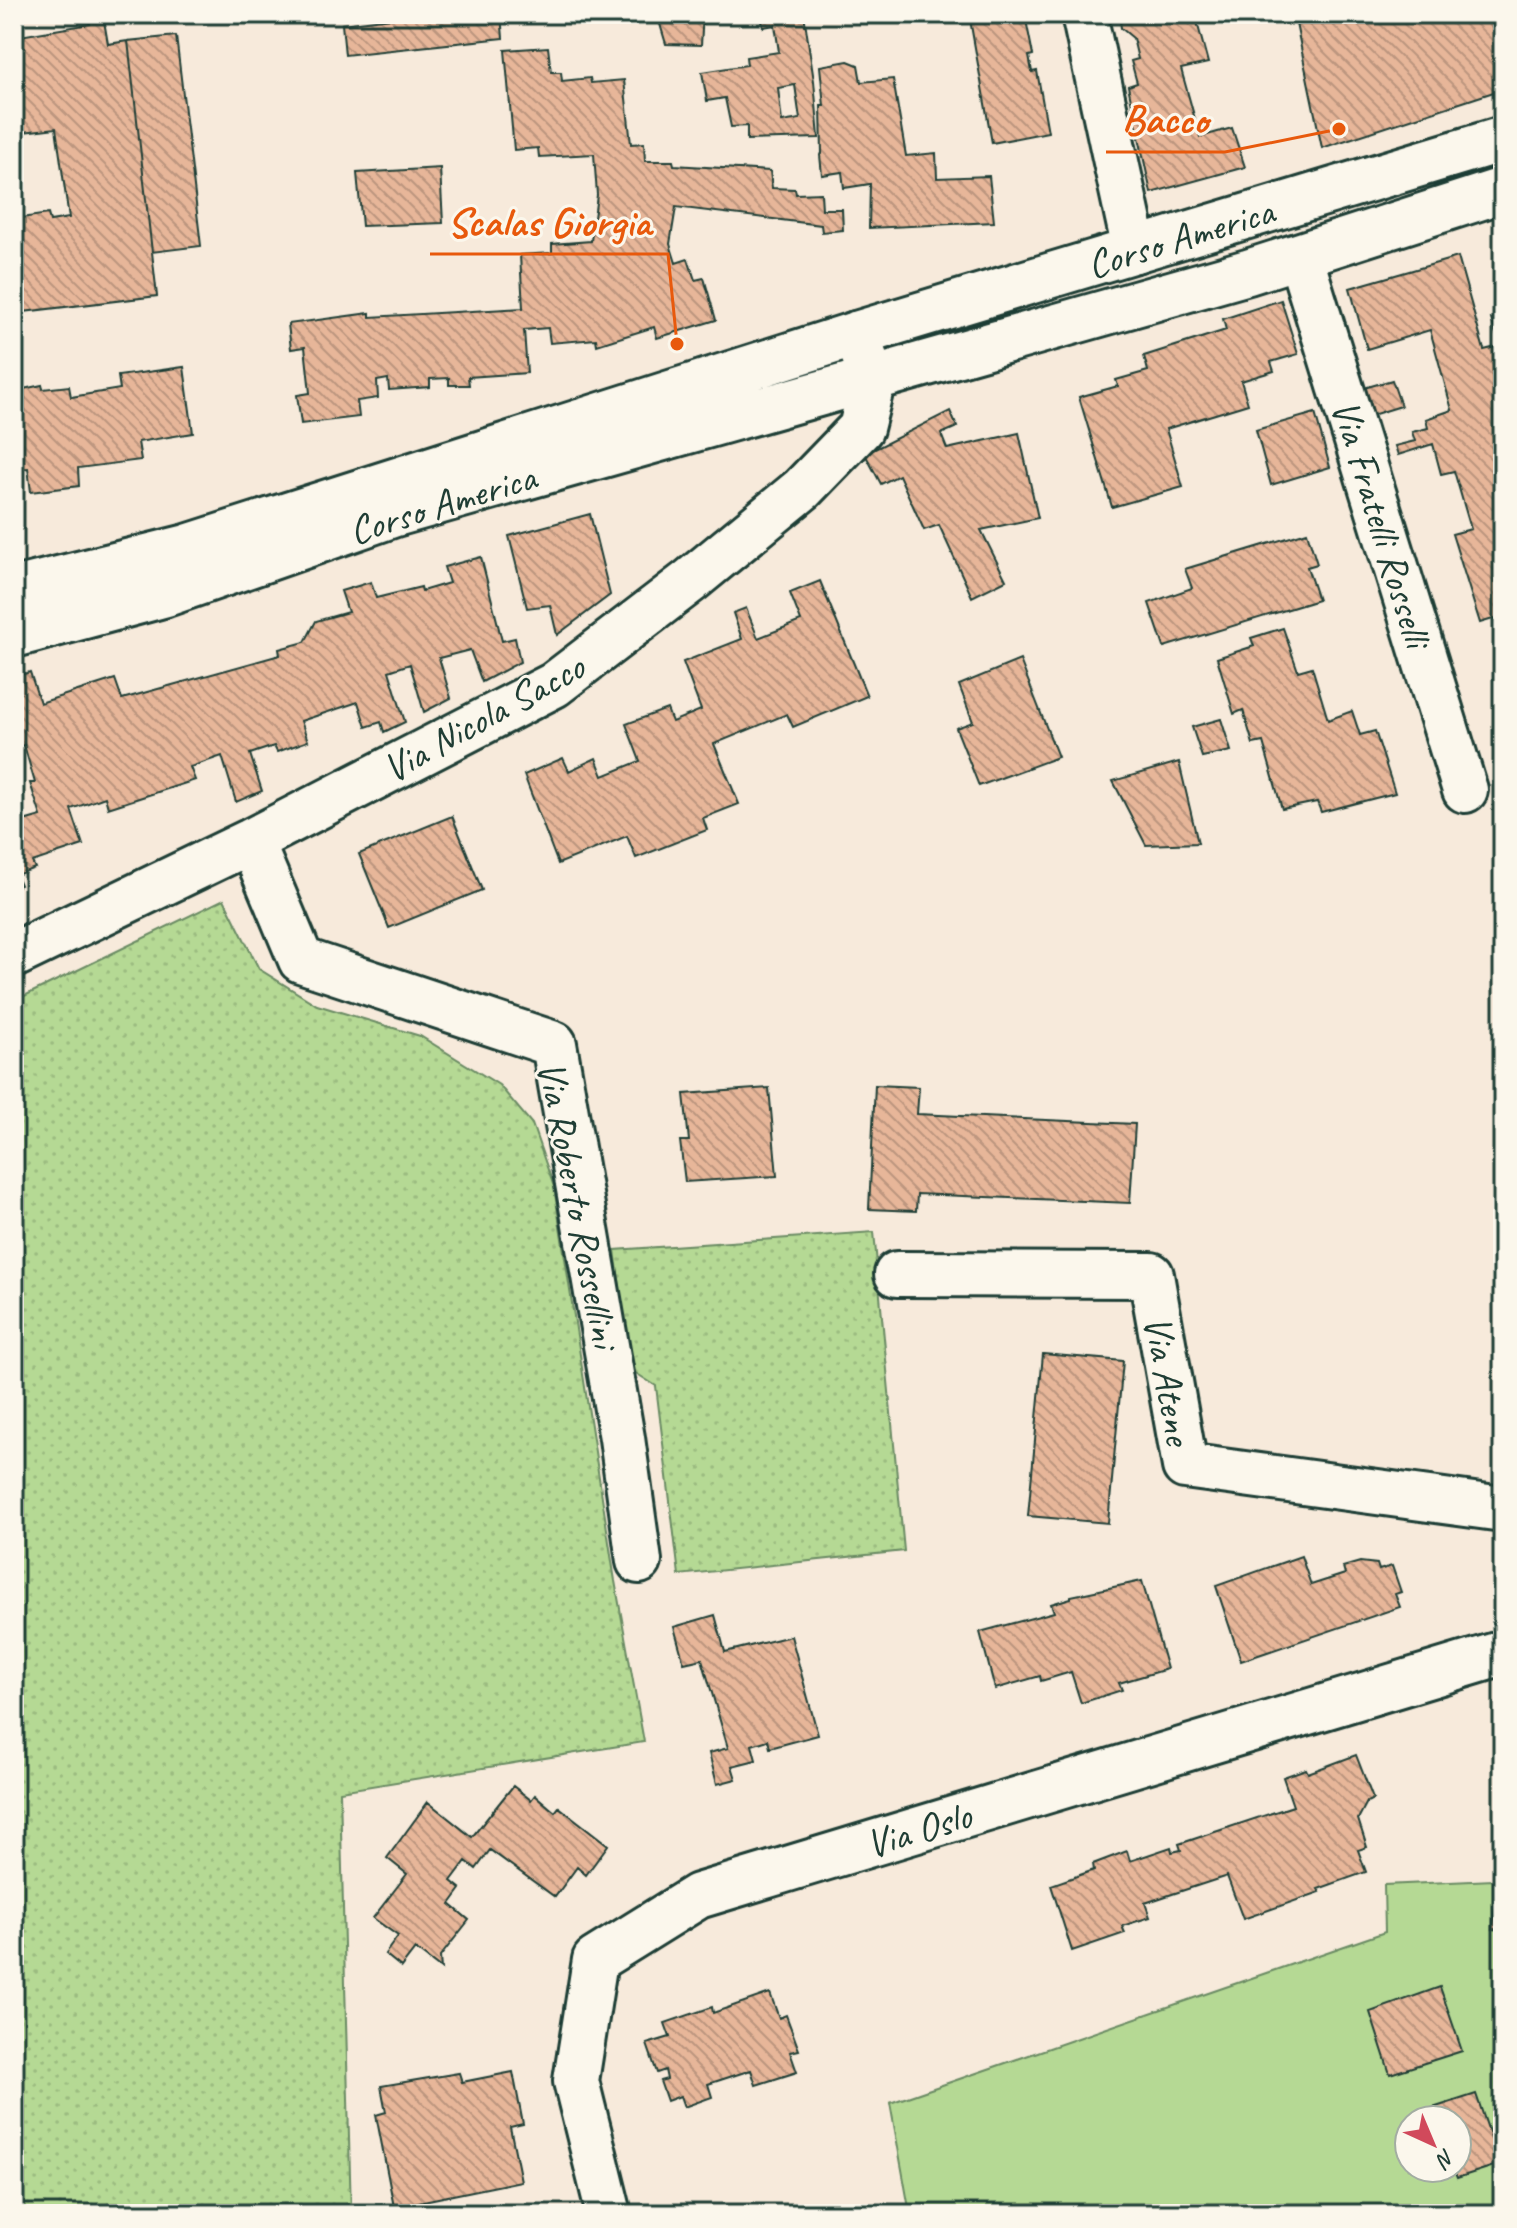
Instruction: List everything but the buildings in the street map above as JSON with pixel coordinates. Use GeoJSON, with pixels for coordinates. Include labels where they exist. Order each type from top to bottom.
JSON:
{"type":"FeatureCollection","features":[{"type":"Feature","properties":{"kind":"street"},"geometry":{"type":"LineString","coordinates":[[1084,14],[1135,250]]}},
{"type":"Feature","properties":{"kind":"street","name":"Corso America"},"geometry":{"type":"LineString","coordinates":[[14,590],[187,547],[856,334],[1503,139]]}},
{"type":"Feature","properties":{"kind":"street","name":"Corso America"},"geometry":{"type":"LineString","coordinates":[[14,635],[166,594],[395,514],[1300,256],[1503,190]]}},
{"type":"Feature","properties":{"kind":"street","name":"Via Fratelli Rosselli"},"geometry":{"type":"LineString","coordinates":[[1300,256],[1465,790]]}},
{"type":"Feature","properties":{"kind":"street"},"geometry":{"type":"LineString","coordinates":[[856,334],[873,380]]}},
{"type":"Feature","properties":{"kind":"street","name":"Via Nicola Sacco"},"geometry":{"type":"LineString","coordinates":[[14,955],[251,841],[554,685],[690,581],[802,489],[861,428],[873,380]]}},
{"type":"Feature","properties":{"kind":"street","name":"Via Roberto Rossellini"},"geometry":{"type":"LineString","coordinates":[[251,841],[301,960],[554,1044],[622,1438],[639,1561]]}},
{"type":"Feature","properties":{"kind":"street","name":"Via Atene"},"geometry":{"type":"LineString","coordinates":[[897,1274],[1151,1275],[1185,1466],[1503,1509]]}},
{"type":"Feature","properties":{"kind":"street","name":"Via Oslo"},"geometry":{"type":"LineString","coordinates":[[609,2214],[576,2081],[595,1960],[698,1896],[1503,1653]]}},
{"type":"Feature","properties":{"kind":"green space"},"geometry":{"type":"Polygon","coordinates":[[[224,899],[259,969],[317,1005],[420,1036],[499,1085],[532,1124],[554,1187],[615,1581],[644,1742],[340,1791],[351,2214],[293,2214],[245,2206],[186,2214],[14,2214],[14,1001],[224,899]]]}},
{"type":"Feature","properties":{"kind":"green space"},"geometry":{"type":"Polygon","coordinates":[[[874,1232],[904,1551],[679,1575],[656,1386],[631,1370],[615,1250],[874,1232]]]}},
{"type":"Feature","properties":{"kind":"green space"},"geometry":{"type":"Polygon","coordinates":[[[1493,1880],[1493,1929],[1503,1929],[1503,2214],[910,2214],[890,2103],[1385,1932],[1384,1885],[1493,1880]]]}},
{"type":"Feature","properties":{"kind":"place","name":"Bacco"},"geometry":{"type":"Point","coordinates":[1339,129]}},
{"type":"Feature","properties":{"kind":"place","name":"Scalas Giorgia"},"geometry":{"type":"Point","coordinates":[677,344]}}]}
